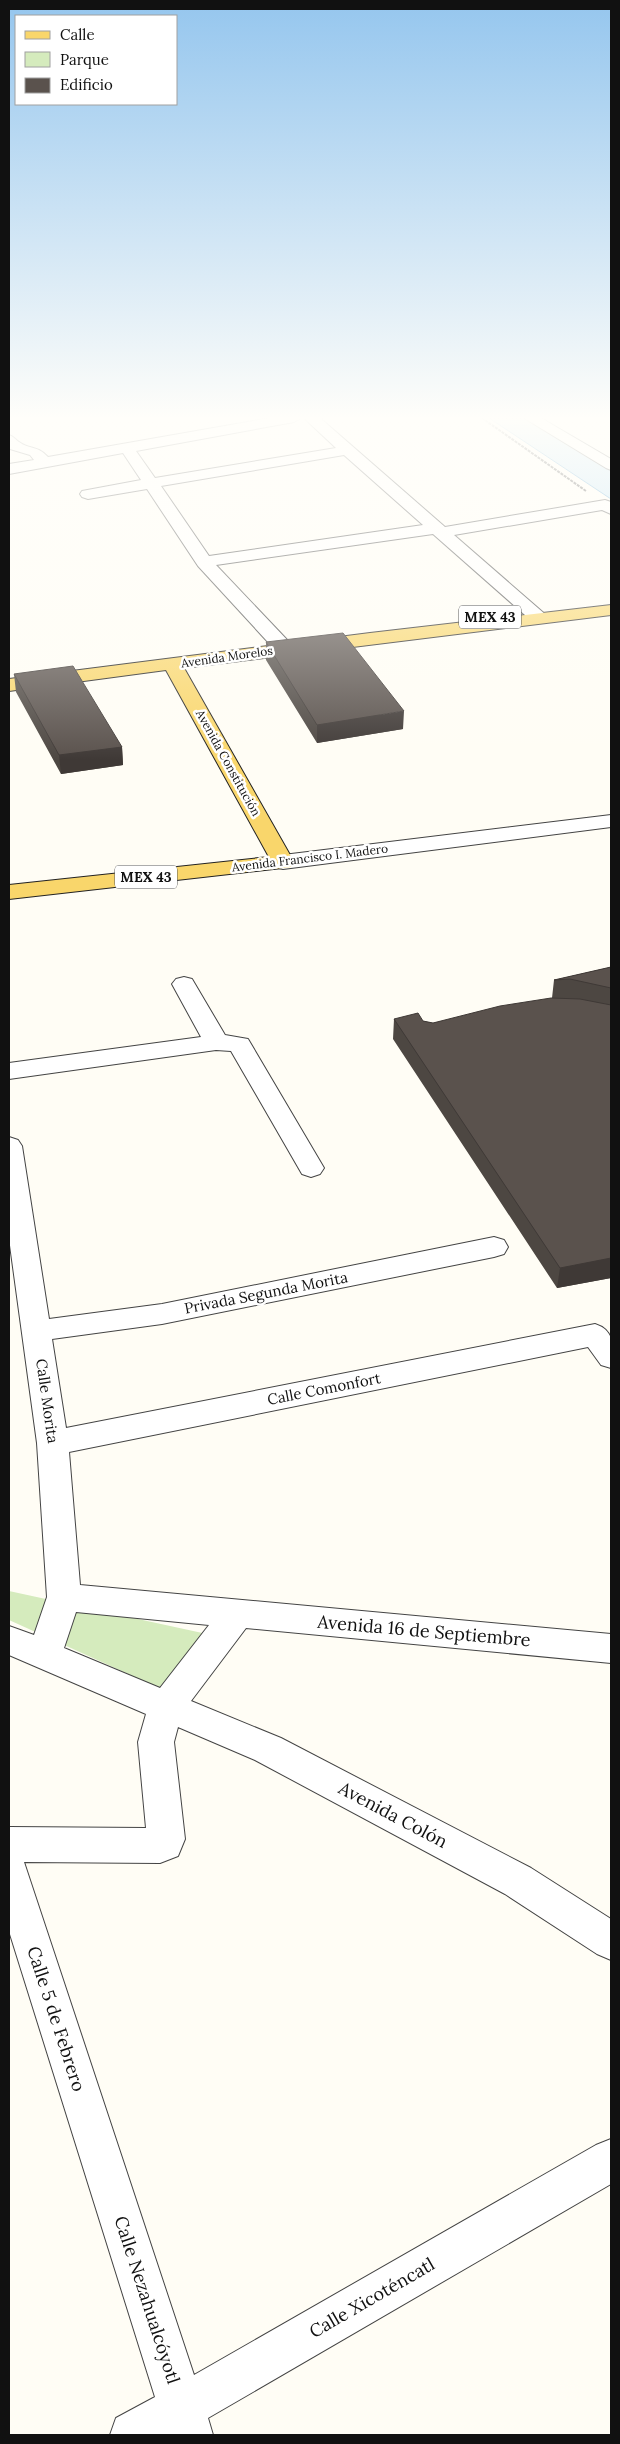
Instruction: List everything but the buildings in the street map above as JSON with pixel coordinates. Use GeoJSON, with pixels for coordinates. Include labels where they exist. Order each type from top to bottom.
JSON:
{"type":"FeatureCollection","features":[{"type":"Feature","properties":{"kind":"main road","name":"MEX 43"},"geometry":{"type":"LineString","coordinates":[[535,615],[611,600]]}},
{"type":"Feature","properties":{"kind":"main road","name":"MEX 43"},"geometry":{"type":"LineString","coordinates":[[535,615],[611,610]]}},
{"type":"Feature","properties":{"kind":"main road","name":"Avenida Morelos"},"geometry":{"type":"LineString","coordinates":[[172,664],[535,615]]}},
{"type":"Feature","properties":{"kind":"main road","name":"MEX 43"},"geometry":{"type":"LineString","coordinates":[[9,685],[172,664]]}},
{"type":"Feature","properties":{"kind":"main road","name":"Avenida Constitución"},"geometry":{"type":"LineString","coordinates":[[172,664],[283,862]]}},
{"type":"Feature","properties":{"kind":"main road","name":"Avenida Francisco I. Madero"},"geometry":{"type":"LineString","coordinates":[[9,892],[283,862]]}},
{"type":"Feature","properties":{"kind":"street"},"geometry":{"type":"LineString","coordinates":[[184,532],[204,562],[285,649]]}},
{"type":"Feature","properties":{"kind":"street"},"geometry":{"type":"LineString","coordinates":[[204,562],[426,532]]}},
{"type":"Feature","properties":{"kind":"street"},"geometry":{"type":"LineString","coordinates":[[443,532],[535,615]]}},
{"type":"Feature","properties":{"kind":"street","name":"Avenida Francisco I. Madero"},"geometry":{"type":"LineString","coordinates":[[283,862],[611,821]]}},
{"type":"Feature","properties":{"kind":"street"},"geometry":{"type":"LineString","coordinates":[[184,984],[216,1042]]}},
{"type":"Feature","properties":{"kind":"street"},"geometry":{"type":"LineString","coordinates":[[9,1071],[216,1042],[239,1044],[311,1168]]}},
{"type":"Feature","properties":{"kind":"street","name":"Calle Morita"},"geometry":{"type":"LineString","coordinates":[[9,1146],[53,1443],[64,1597],[44,1655]]}},
{"type":"Feature","properties":{"kind":"street","name":"Privada Segunda Morita"},"geometry":{"type":"LineString","coordinates":[[36,1331],[162,1314],[494,1247]]}},
{"type":"Feature","properties":{"kind":"street","name":"Calle Comonfort"},"geometry":{"type":"LineString","coordinates":[[53,1443],[603,1346]]}},
{"type":"Feature","properties":{"kind":"street","name":"Avenida 16 de Septiembre"},"geometry":{"type":"LineString","coordinates":[[64,1597],[611,1648]]}},
{"type":"Feature","properties":{"kind":"street"},"geometry":{"type":"LineString","coordinates":[[9,1844],[160,1846],[165,1844],[156,1742],[166,1707],[238,1614]]}},
{"type":"Feature","properties":{"kind":"street"},"geometry":{"type":"LineString","coordinates":[[9,1640],[166,1707]]}},
{"type":"Feature","properties":{"kind":"street","name":"Avenida Colón"},"geometry":{"type":"LineString","coordinates":[[166,1707],[277,1754],[518,1881],[611,1942]]}},
{"type":"Feature","properties":{"kind":"street","name":"Calle 5 de Febrero"},"geometry":{"type":"LineString","coordinates":[[9,1871],[104,2166]]}},
{"type":"Feature","properties":{"kind":"street","name":"Calle Xicoténcatl"},"geometry":{"type":"LineString","coordinates":[[133,2435],[186,2422],[611,2160]]}},
{"type":"Feature","properties":{"kind":"street","name":"Calle Nezahualcóyotl"},"geometry":{"type":"LineString","coordinates":[[104,2166],[186,2422]]}},
{"type":"Feature","properties":{"kind":"green space"},"geometry":{"type":"Polygon","coordinates":[[[9,1591],[207,1634],[168,1692],[9,1620],[9,1591]]]}}]}
